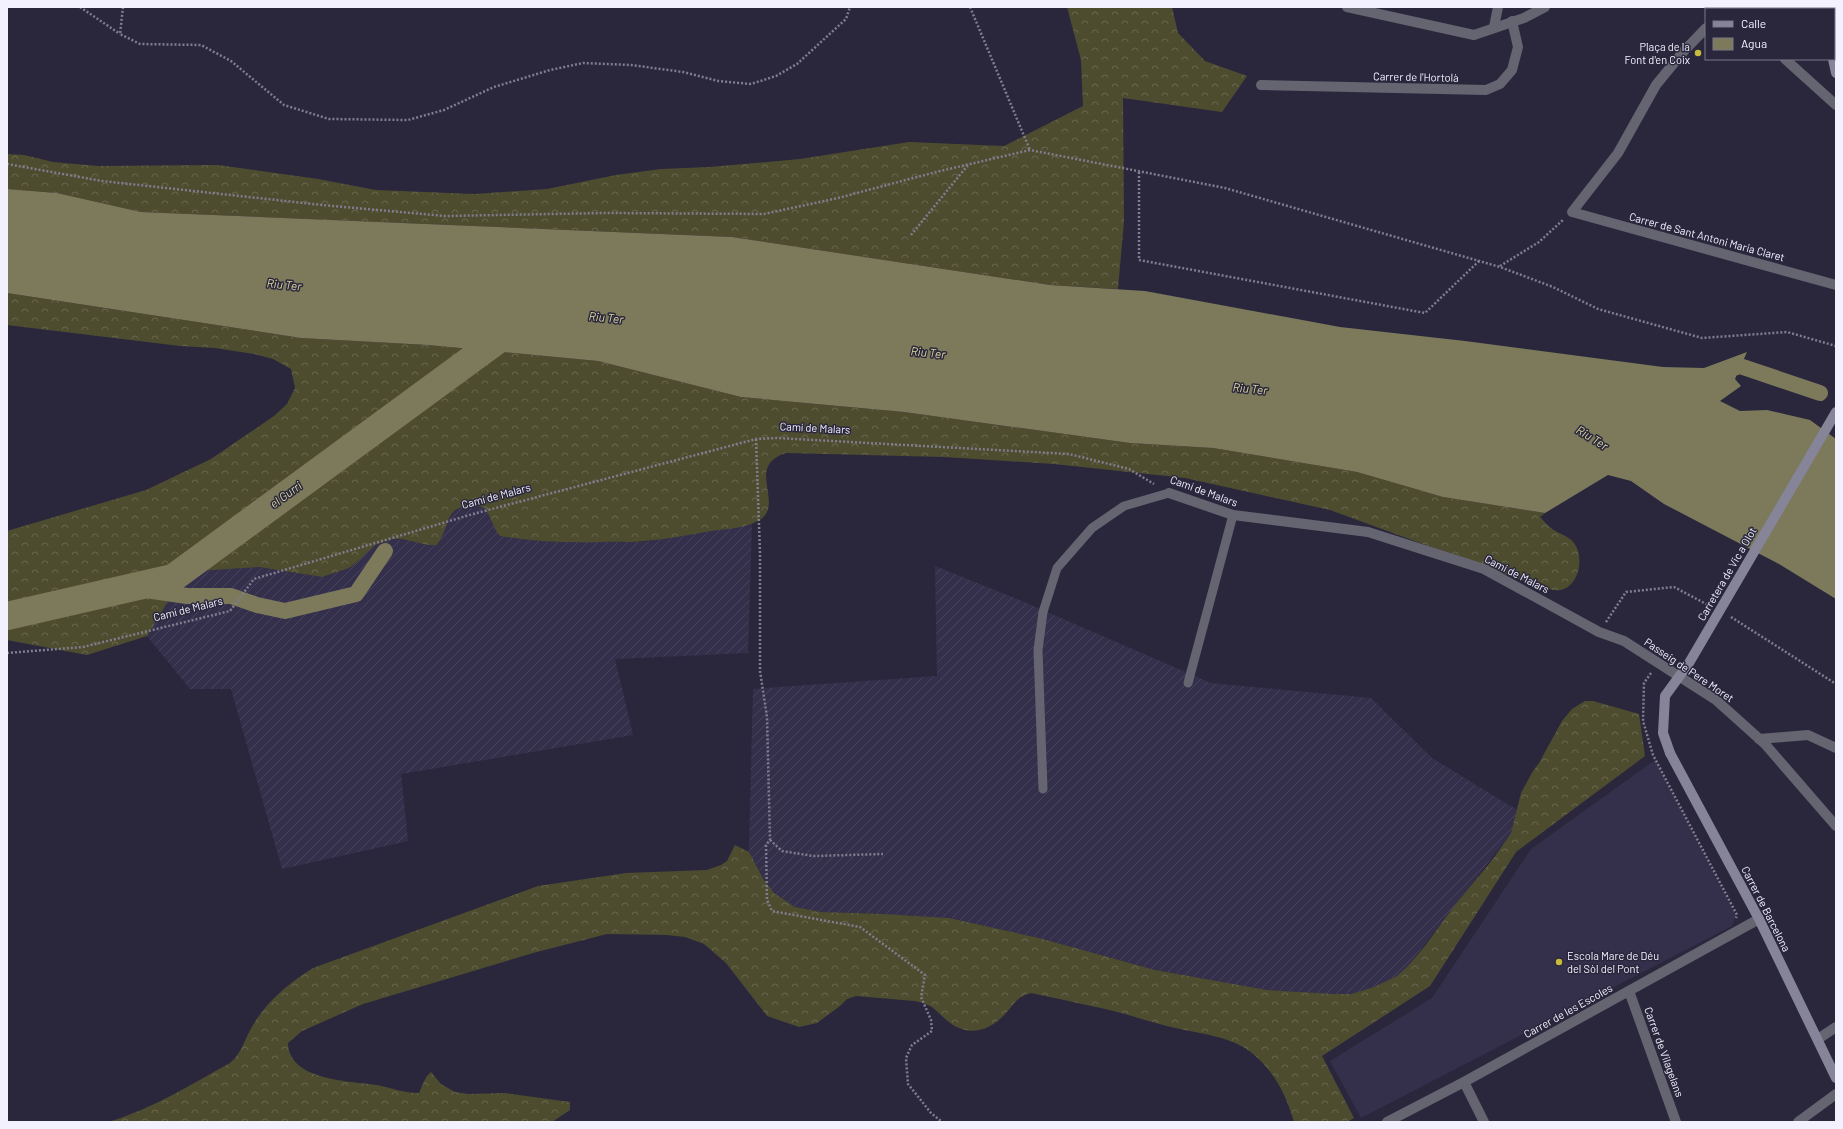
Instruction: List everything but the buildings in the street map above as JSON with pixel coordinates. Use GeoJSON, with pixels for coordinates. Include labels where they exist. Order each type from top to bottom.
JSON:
{"type":"FeatureCollection","features":[{"type":"Feature","properties":{"kind":"street"},"geometry":{"type":"LineString","coordinates":[[1347,7],[1392,18],[1474,34],[1524,18],[1545,7]]}},
{"type":"Feature","properties":{"kind":"street"},"geometry":{"type":"LineString","coordinates":[[1392,18],[1394,7]]}},
{"type":"Feature","properties":{"kind":"street"},"geometry":{"type":"LineString","coordinates":[[1494,27],[1498,7]]}},
{"type":"Feature","properties":{"kind":"street","name":"Carrer de l'Hortolà"},"geometry":{"type":"LineString","coordinates":[[1261,85],[1486,90],[1500,84],[1512,70],[1518,47],[1512,21]]}},
{"type":"Feature","properties":{"kind":"street"},"geometry":{"type":"LineString","coordinates":[[1572,212],[1618,153],[1656,85],[1683,52],[1705,29]]}},
{"type":"Feature","properties":{"kind":"street"},"geometry":{"type":"LineString","coordinates":[[1786,60],[1836,105]]}},
{"type":"Feature","properties":{"kind":"street"},"geometry":{"type":"LineString","coordinates":[[1834,60],[1836,73]]}},
{"type":"Feature","properties":{"kind":"street","name":"Carrer de Sant Antoni Maria Claret"},"geometry":{"type":"LineString","coordinates":[[1572,212],[1836,285]]}},
{"type":"Feature","properties":{"kind":"street","name":"Carretera de Vic a Olot"},"geometry":{"type":"LineString","coordinates":[[1670,753],[1663,734],[1665,696],[1689,663],[1836,412]]}},
{"type":"Feature","properties":{"kind":"street","name":"Camí de Malars"},"geometry":{"type":"LineString","coordinates":[[1169,493],[1233,515],[1368,532],[1484,569],[1599,632],[1624,641]]}},
{"type":"Feature","properties":{"kind":"street","name":"Passeig de Pere Moret"},"geometry":{"type":"LineString","coordinates":[[1624,641],[1716,700],[1760,739],[1836,826]]}},
{"type":"Feature","properties":{"kind":"street"},"geometry":{"type":"LineString","coordinates":[[1760,739],[1808,735],[1836,748]]}},
{"type":"Feature","properties":{"kind":"street","name":"Carrer de Barcelona"},"geometry":{"type":"LineString","coordinates":[[1670,753],[1759,919],[1836,1078]]}},
{"type":"Feature","properties":{"kind":"street","name":"Carrer de les Escoles"},"geometry":{"type":"LineString","coordinates":[[1387,1122],[1464,1082],[1759,919]]}},
{"type":"Feature","properties":{"kind":"street","name":"Carrer de Vilagelans"},"geometry":{"type":"LineString","coordinates":[[1629,991],[1676,1122]]}},
{"type":"Feature","properties":{"kind":"street"},"geometry":{"type":"LineString","coordinates":[[1818,1039],[1836,1027]]}},
{"type":"Feature","properties":{"kind":"street"},"geometry":{"type":"LineString","coordinates":[[1464,1082],[1484,1122]]}},
{"type":"Feature","properties":{"kind":"street"},"geometry":{"type":"LineString","coordinates":[[1798,1122],[1836,1094]]}},
{"type":"Feature","properties":{"kind":"lane"},"geometry":{"type":"LineString","coordinates":[[1043,788],[1038,650],[1043,612],[1058,568],[1092,528],[1124,506],[1169,493]]}},
{"type":"Feature","properties":{"kind":"lane"},"geometry":{"type":"LineString","coordinates":[[1188,683],[1233,515]]}},
{"type":"Feature","properties":{"kind":"path"},"geometry":{"type":"LineString","coordinates":[[80,7],[120,34],[140,44],[201,45],[231,61],[284,105],[329,119],[408,120],[444,110],[494,86],[550,70],[583,63],[631,65],[683,72],[718,81],[751,84],[776,76],[797,64],[846,19],[850,7]]}},
{"type":"Feature","properties":{"kind":"path"},"geometry":{"type":"LineString","coordinates":[[120,34],[123,7]]}},
{"type":"Feature","properties":{"kind":"path"},"geometry":{"type":"LineString","coordinates":[[970,7],[1030,150]]}},
{"type":"Feature","properties":{"kind":"path"},"geometry":{"type":"LineString","coordinates":[[7,164],[102,181],[322,205],[445,216],[606,212],[764,214],[838,198],[969,164],[1030,150],[1225,188],[1500,266],[1553,287],[1598,309],[1702,338],[1787,332],[1836,346]]}},
{"type":"Feature","properties":{"kind":"path"},"geometry":{"type":"LineString","coordinates":[[911,235],[969,164]]}},
{"type":"Feature","properties":{"kind":"path"},"geometry":{"type":"LineString","coordinates":[[1139,172],[1139,260],[1425,313],[1479,261]]}},
{"type":"Feature","properties":{"kind":"path"},"geometry":{"type":"LineString","coordinates":[[1500,266],[1539,242],[1572,212]]}},
{"type":"Feature","properties":{"kind":"path","name":"Camí de Malars"},"geometry":{"type":"LineString","coordinates":[[7,653],[83,647],[230,611],[254,579],[473,514],[756,439],[777,438],[1069,454],[1129,469],[1169,493]]}},
{"type":"Feature","properties":{"kind":"path"},"geometry":{"type":"LineString","coordinates":[[756,439],[760,553],[760,671],[767,717],[770,840],[766,845],[767,900],[772,911],[860,927],[925,975],[921,997],[931,1020],[932,1031],[912,1045],[906,1058],[908,1084],[931,1113],[942,1122]]}},
{"type":"Feature","properties":{"kind":"path"},"geometry":{"type":"LineString","coordinates":[[1644,683],[1643,721],[1653,755],[1737,915],[1734,932]]}},
{"type":"Feature","properties":{"kind":"path"},"geometry":{"type":"LineString","coordinates":[[770,840],[782,852],[812,856],[883,854]]}},
{"type":"Feature","properties":{"kind":"shaded area"},"geometry":{"type":"Polygon","coordinates":[[[465,507],[483,507],[490,513],[492,521],[508,537],[552,542],[643,542],[742,526],[752,522],[748,653],[615,659],[633,735],[401,774],[408,841],[282,869],[231,689],[190,689],[147,636],[168,601],[196,571],[259,567],[322,577],[349,568],[375,545],[393,539],[410,540],[428,545],[443,530],[450,515],[457,509],[465,507]]]}},
{"type":"Feature","properties":{"kind":"shaded area"},"geometry":{"type":"Polygon","coordinates":[[[935,566],[1017,599],[1211,683],[1371,698],[1432,758],[1517,810],[1511,833],[1408,966],[1397,976],[1374,987],[1351,994],[1267,990],[1155,970],[1039,938],[949,918],[821,912],[795,907],[769,888],[749,852],[753,689],[937,676],[935,566]]]}},
{"type":"Feature","properties":{"kind":"shaded area","name":"Escola Mare de Déu del Sòl del Pont"},"geometry":{"type":"Polygon","coordinates":[[[1655,760],[1736,916],[1732,926],[1361,1118],[1330,1061],[1432,998],[1531,849],[1655,760]]]}},
{"type":"Feature","properties":{"kind":"green space"},"geometry":{"type":"Polygon","coordinates":[[[1067,7],[1172,7],[1178,33],[1205,61],[1247,76],[1222,112],[1123,98],[1124,221],[1118,289],[1050,285],[732,237],[141,212],[57,193],[7,189],[7,154],[24,155],[53,162],[98,166],[218,165],[318,179],[376,190],[474,194],[547,189],[616,175],[661,169],[710,167],[800,159],[909,142],[1004,146],[1083,106],[1081,60],[1067,7]]]}},
{"type":"Feature","properties":{"kind":"green space"},"geometry":{"type":"Polygon","coordinates":[[[7,293],[301,338],[428,345],[598,361],[741,397],[904,412],[1130,443],[1213,448],[1357,472],[1443,497],[1545,513],[1540,517],[1554,530],[1569,538],[1574,543],[1579,555],[1579,568],[1574,581],[1569,586],[1561,590],[1550,589],[1535,585],[1330,510],[1185,478],[1054,464],[944,457],[786,453],[774,459],[768,466],[766,475],[769,503],[767,512],[761,519],[750,524],[730,529],[640,542],[551,542],[500,536],[483,507],[470,506],[455,510],[448,520],[437,545],[428,545],[402,539],[393,539],[375,545],[349,568],[322,577],[259,567],[196,571],[168,601],[147,636],[87,655],[7,640],[7,531],[146,490],[211,459],[274,416],[287,404],[295,388],[291,369],[273,359],[254,354],[215,348],[180,346],[7,325],[7,293]]]}},
{"type":"Feature","properties":{"kind":"green space"},"geometry":{"type":"Polygon","coordinates":[[[1585,701],[1593,701],[1639,714],[1645,756],[1516,852],[1430,986],[1322,1056],[1354,1118],[1347,1122],[1294,1122],[1279,1084],[1260,1060],[1244,1047],[1215,1036],[1169,1026],[1102,1008],[1031,993],[1017,1000],[993,1025],[972,1031],[957,1027],[932,1007],[922,1003],[915,1001],[856,996],[847,999],[817,1023],[799,1027],[767,1016],[726,963],[704,944],[685,937],[667,935],[607,934],[533,953],[363,1004],[302,1031],[288,1043],[291,1056],[299,1065],[309,1072],[337,1080],[377,1085],[419,1093],[425,1079],[431,1072],[441,1084],[455,1092],[469,1094],[504,1093],[570,1102],[570,1110],[552,1122],[108,1122],[124,1117],[155,1103],[230,1063],[238,1055],[253,1025],[265,1008],[296,979],[313,968],[538,886],[626,873],[707,870],[727,861],[735,845],[749,852],[764,880],[774,893],[795,907],[821,912],[949,918],[1039,938],[1155,970],[1267,990],[1351,994],[1374,987],[1397,976],[1408,966],[1425,946],[1454,906],[1493,859],[1511,833],[1521,793],[1533,771],[1562,721],[1572,709],[1585,701]]]}},
{"type":"Feature","properties":{"kind":"water","name":"Riu Ter"},"geometry":{"type":"Polygon","coordinates":[[[7,189],[57,193],[141,212],[732,237],[1050,285],[1145,291],[1340,327],[1465,341],[1663,367],[1704,368],[1747,352],[1735,379],[1741,386],[1720,401],[1740,411],[1767,410],[1810,420],[1836,439],[1836,599],[1779,564],[1664,504],[1631,481],[1608,475],[1545,513],[1443,497],[1357,472],[1213,448],[1130,443],[904,412],[741,397],[598,361],[428,345],[301,338],[7,293],[7,189]]]}},
{"type":"Feature","properties":{"kind":"waterway","name":"el Gurri"},"geometry":{"type":"LineString","coordinates":[[7,616],[173,578],[514,328]]}},
{"type":"Feature","properties":{"kind":"waterway"},"geometry":{"type":"LineString","coordinates":[[1719,373],[1740,366],[1820,393]]}},
{"type":"Feature","properties":{"kind":"waterway"},"geometry":{"type":"LineString","coordinates":[[132,588],[187,596],[231,596],[257,605],[285,611],[356,594],[385,551]]}},
{"type":"Feature","properties":{"kind":"place","name":"Plaça de la Font d'en Coix"},"geometry":{"type":"Point","coordinates":[1698,53]}},
{"type":"Feature","properties":{"kind":"place","name":"Escola Mare de Déu del Sòl del Pont"},"geometry":{"type":"Point","coordinates":[1559,962]}}]}
